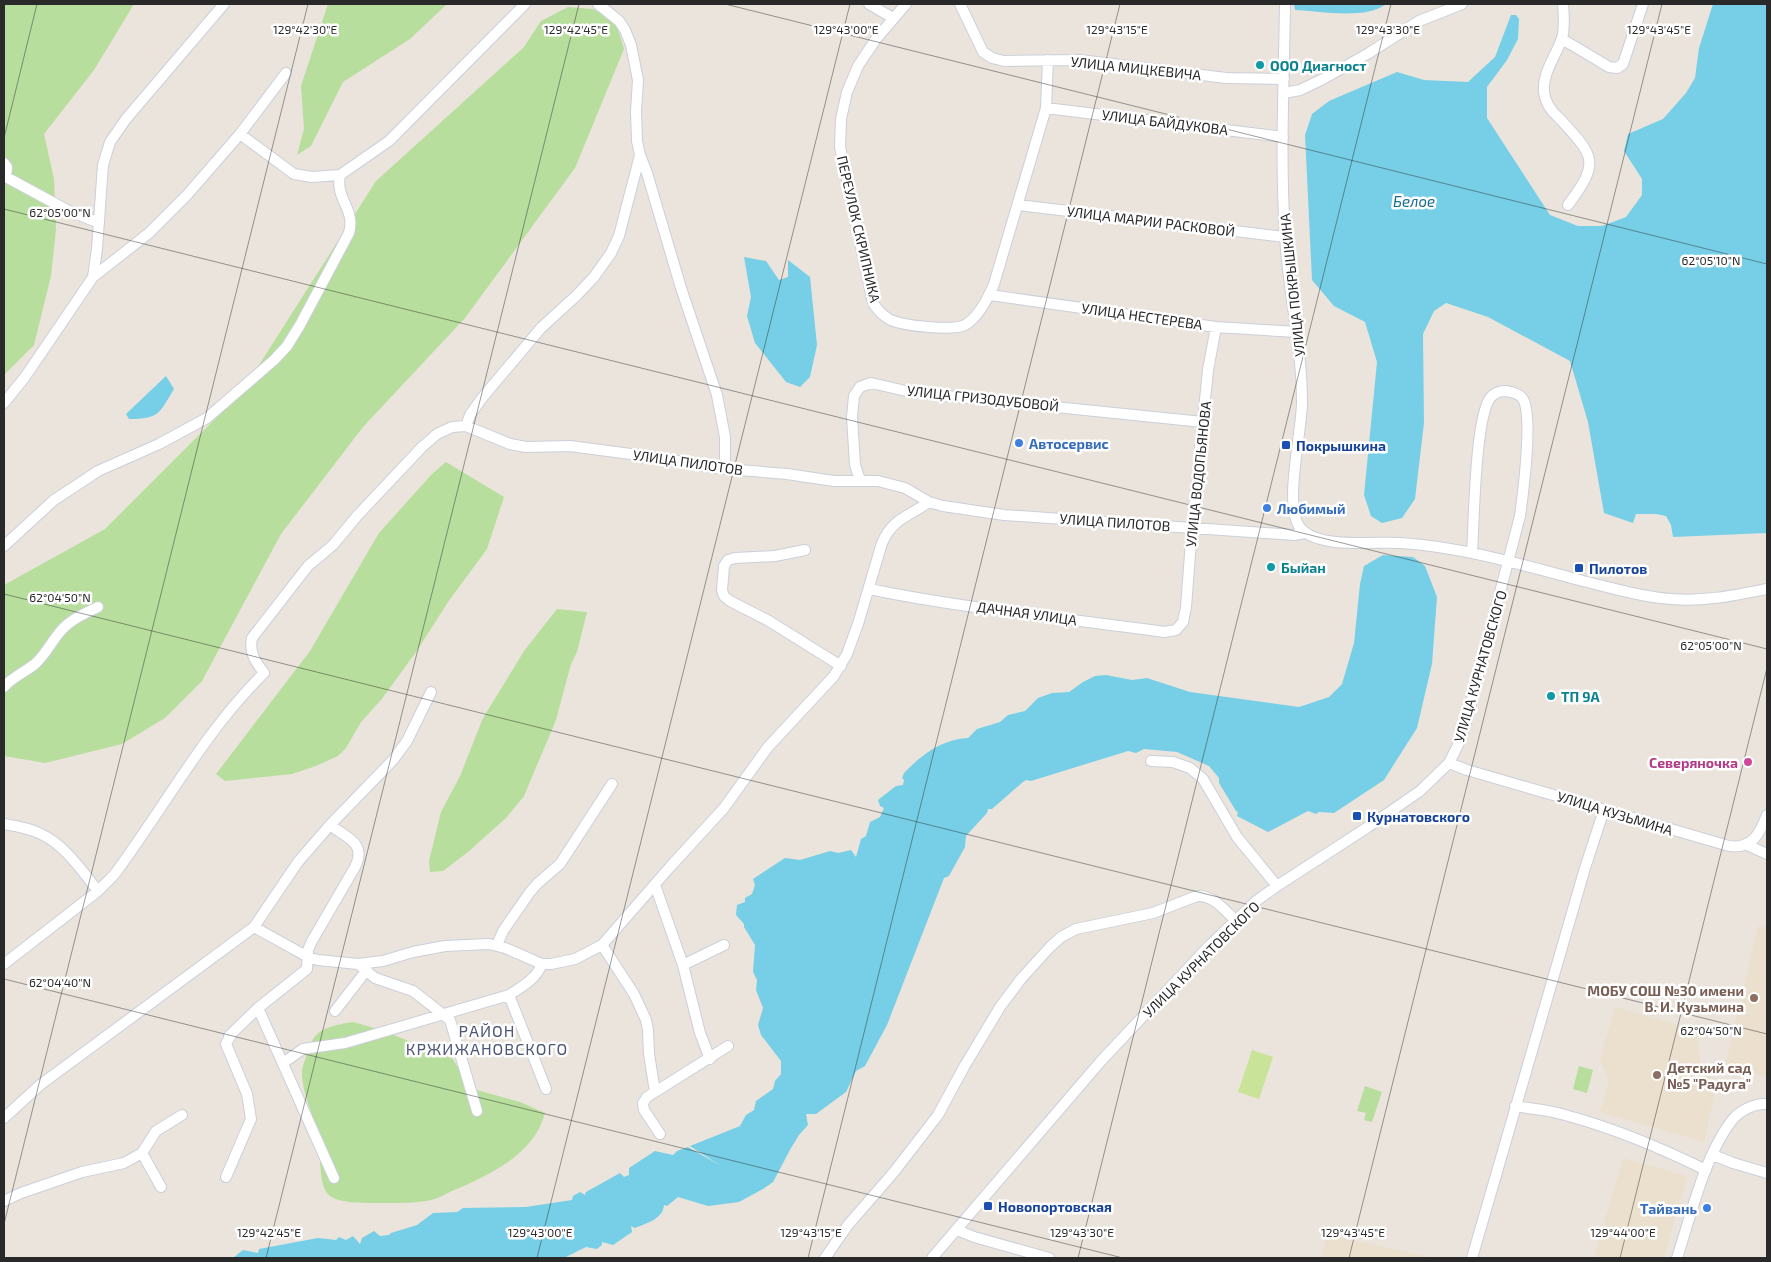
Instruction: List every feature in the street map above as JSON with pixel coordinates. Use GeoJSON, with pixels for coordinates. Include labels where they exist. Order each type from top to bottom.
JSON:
{"type":"FeatureCollection","features":[{"type":"Feature","properties":{"kind":"street"},"geometry":{"type":"LineString","coordinates":[[93,277],[96,263],[103,165],[110,142],[126,119],[224,4]]}},
{"type":"Feature","properties":{"kind":"street"},"geometry":{"type":"LineString","coordinates":[[240,134],[294,174],[304,177],[340,175],[389,141],[525,4]]}},
{"type":"Feature","properties":{"kind":"street"},"geometry":{"type":"LineString","coordinates":[[598,4],[619,21],[631,45],[638,80],[636,130],[640,155],[681,288],[715,389],[724,438],[725,469]]}},
{"type":"Feature","properties":{"kind":"street"},"geometry":{"type":"LineString","coordinates":[[869,4],[893,18]]}},
{"type":"Feature","properties":{"kind":"street","name":"ПЕРЕУЛОК СКРИПНИКА"},"geometry":{"type":"LineString","coordinates":[[906,4],[893,18],[858,66],[847,92],[841,119],[840,147],[873,302],[878,311],[890,320],[949,328],[965,325],[975,316],[990,295],[1046,108],[1048,60]]}},
{"type":"Feature","properties":{"kind":"street","name":"УЛИЦА МИЦКЕВИЧА"},"geometry":{"type":"LineString","coordinates":[[960,4],[983,52],[992,58],[1004,60],[1080,60],[1226,78],[1284,79]]}},
{"type":"Feature","properties":{"kind":"street","name":"УЛИЦА ПОКРЫШКИНА"},"geometry":{"type":"LineString","coordinates":[[1285,4],[1283,137],[1285,237],[1300,363],[1302,405],[1293,510],[1294,518],[1305,533]]}},
{"type":"Feature","properties":{"kind":"street"},"geometry":{"type":"LineString","coordinates":[[1284,93],[1300,90],[1323,79],[1369,53],[1419,21],[1462,4]]}},
{"type":"Feature","properties":{"kind":"street"},"geometry":{"type":"LineString","coordinates":[[1563,4],[1564,29],[1562,39],[1545,80],[1545,99],[1551,111],[1582,144],[1589,157],[1587,176],[1568,205]]}},
{"type":"Feature","properties":{"kind":"street"},"geometry":{"type":"LineString","coordinates":[[1562,39],[1609,67],[1617,68],[1623,64],[1644,4]]}},
{"type":"Feature","properties":{"kind":"street"},"geometry":{"type":"LineString","coordinates":[[4,403],[25,377],[93,277],[149,233],[169,214],[240,134],[286,73]]}},
{"type":"Feature","properties":{"kind":"street","name":"УЛИЦА БАЙДУКОВА"},"geometry":{"type":"LineString","coordinates":[[1046,108],[1283,137]]}},
{"type":"Feature","properties":{"kind":"street"},"geometry":{"type":"LineString","coordinates":[[4,964],[98,891],[114,875],[218,726],[235,704],[264,673],[255,661],[250,648],[252,638],[308,566],[333,545],[357,516],[422,447],[437,434],[452,427],[466,426],[470,415],[482,398],[535,335],[588,283],[611,253],[619,236],[640,155]]}},
{"type":"Feature","properties":{"kind":"street"},"geometry":{"type":"LineString","coordinates":[[4,162],[8,168],[6,177],[67,210],[99,223]]}},
{"type":"Feature","properties":{"kind":"street"},"geometry":{"type":"LineString","coordinates":[[4,546],[54,500],[84,480],[118,462],[159,444],[207,418],[274,360],[287,346],[300,325],[352,225],[351,216],[339,191],[340,175]]}},
{"type":"Feature","properties":{"kind":"street","name":"УЛИЦА МАРИИ РАСКОВОЙ"},"geometry":{"type":"LineString","coordinates":[[1018,205],[1285,237]]}},
{"type":"Feature","properties":{"kind":"street","name":"УЛИЦА НЕСТЕРЕВА"},"geometry":{"type":"LineString","coordinates":[[990,295],[1216,327],[1296,332]]}},
{"type":"Feature","properties":{"kind":"street","name":"УЛИЦА ВОДОПЬЯНОВА"},"geometry":{"type":"LineString","coordinates":[[1183,622],[1186,607],[1208,370],[1216,327]]}},
{"type":"Feature","properties":{"kind":"street","name":"УЛИЦА ГРИЗОДУБОВОЙ"},"geometry":{"type":"LineString","coordinates":[[860,480],[855,465],[853,436],[854,396],[860,387],[871,383],[906,391],[937,395],[1203,422]]}},
{"type":"Feature","properties":{"kind":"street","name":"УЛИЦА КУРНАТОВСКОГО"},"geometry":{"type":"LineString","coordinates":[[932,1258],[1101,1061],[1235,920],[1277,886],[1420,791],[1449,763],[1465,726],[1520,516],[1524,490],[1527,408],[1522,397],[1516,393],[1505,391],[1495,393],[1489,399],[1486,407],[1480,441],[1472,553]]}},
{"type":"Feature","properties":{"kind":"street","name":"УЛИЦА ПИЛОТОВ"},"geometry":{"type":"LineString","coordinates":[[466,426],[510,444],[526,447],[570,446],[725,469],[788,474],[834,481],[878,481],[905,488],[929,502],[1004,515],[1294,535],[1305,533],[1323,540],[1417,544],[1472,553],[1604,586],[1673,599],[1723,597],[1767,589]]}},
{"type":"Feature","properties":{"kind":"street"},"geometry":{"type":"LineString","coordinates":[[254,927],[308,957],[362,967],[413,952],[445,946],[497,945],[542,964],[551,964],[575,959],[602,945],[724,808],[768,747],[834,676],[841,666],[858,624],[887,532],[894,523],[929,502]]}},
{"type":"Feature","properties":{"kind":"street"},"geometry":{"type":"LineString","coordinates":[[805,550],[787,554],[728,560],[724,566],[722,590],[724,596],[730,601],[769,621],[841,666]]}},
{"type":"Feature","properties":{"kind":"street","name":"ДАЧНАЯ УЛИЦА"},"geometry":{"type":"LineString","coordinates":[[869,589],[943,602],[1164,632],[1176,630],[1183,622]]}},
{"type":"Feature","properties":{"kind":"street"},"geometry":{"type":"LineString","coordinates":[[4,688],[19,674],[34,665],[46,653],[59,632],[69,622],[98,607]]}},
{"type":"Feature","properties":{"kind":"street"},"geometry":{"type":"LineString","coordinates":[[4,1118],[40,1085],[254,927],[298,862],[330,825],[393,760],[407,741],[431,692]]}},
{"type":"Feature","properties":{"kind":"street"},"geometry":{"type":"LineString","coordinates":[[1151,761],[1174,762],[1190,768],[1203,779],[1237,837],[1277,886]]}},
{"type":"Feature","properties":{"kind":"street","name":"УЛИЦА КУЗЬМИНА"},"geometry":{"type":"LineString","coordinates":[[1449,763],[1467,770],[1728,846],[1741,847],[1747,845]]}},
{"type":"Feature","properties":{"kind":"street"},"geometry":{"type":"LineString","coordinates":[[497,945],[503,931],[530,892],[560,864],[612,784]]}},
{"type":"Feature","properties":{"kind":"street"},"geometry":{"type":"LineString","coordinates":[[1472,1258],[1585,868],[1604,810]]}},
{"type":"Feature","properties":{"kind":"street"},"geometry":{"type":"LineString","coordinates":[[1767,815],[1761,829],[1747,845],[1767,854]]}},
{"type":"Feature","properties":{"kind":"street"},"geometry":{"type":"LineString","coordinates":[[4,824],[27,828],[58,844],[98,891]]}},
{"type":"Feature","properties":{"kind":"street"},"geometry":{"type":"LineString","coordinates":[[226,1177],[251,1119],[247,1094],[226,1044],[231,1034],[258,1008],[307,969],[312,941],[355,867],[360,854],[359,848],[354,843],[330,825]]}},
{"type":"Feature","properties":{"kind":"street"},"geometry":{"type":"LineString","coordinates":[[1761,829],[1767,838]]}},
{"type":"Feature","properties":{"kind":"street"},"geometry":{"type":"LineString","coordinates":[[655,885],[684,965],[700,1033],[710,1059]]}},
{"type":"Feature","properties":{"kind":"street"},"geometry":{"type":"LineString","coordinates":[[825,1258],[848,1225],[894,1172],[938,1115],[1000,1007],[1021,979],[1061,937],[1076,929],[1152,913],[1197,896],[1205,896],[1212,899],[1235,920]]}},
{"type":"Feature","properties":{"kind":"street"},"geometry":{"type":"LineString","coordinates":[[602,945],[634,994],[646,1020],[655,1092]]}},
{"type":"Feature","properties":{"kind":"street"},"geometry":{"type":"LineString","coordinates":[[684,965],[724,945]]}},
{"type":"Feature","properties":{"kind":"street"},"geometry":{"type":"LineString","coordinates":[[283,1064],[303,1049],[345,1043],[444,1015],[509,994],[525,985],[534,977],[542,964]]}},
{"type":"Feature","properties":{"kind":"street"},"geometry":{"type":"LineString","coordinates":[[335,1011],[362,967]]}},
{"type":"Feature","properties":{"kind":"street"},"geometry":{"type":"LineString","coordinates":[[362,967],[375,978],[413,991],[450,1020],[477,1111]]}},
{"type":"Feature","properties":{"kind":"street"},"geometry":{"type":"LineString","coordinates":[[509,994],[546,1089]]}},
{"type":"Feature","properties":{"kind":"street"},"geometry":{"type":"LineString","coordinates":[[258,1008],[334,1178]]}},
{"type":"Feature","properties":{"kind":"street"},"geometry":{"type":"LineString","coordinates":[[660,1134],[644,1110],[643,1103],[647,1097],[728,1046]]}},
{"type":"Feature","properties":{"kind":"street"},"geometry":{"type":"LineString","coordinates":[[1677,1258],[1706,1170],[1722,1137],[1734,1118],[1751,1106],[1767,1104]]}},
{"type":"Feature","properties":{"kind":"street"},"geometry":{"type":"LineString","coordinates":[[1515,1106],[1566,1115],[1609,1129],[1661,1148],[1706,1170]]}},
{"type":"Feature","properties":{"kind":"street"},"geometry":{"type":"LineString","coordinates":[[4,1201],[20,1193],[82,1172],[124,1163],[142,1153],[156,1132],[182,1115]]}},
{"type":"Feature","properties":{"kind":"street"},"geometry":{"type":"LineString","coordinates":[[142,1153],[161,1188]]}},
{"type":"Feature","properties":{"kind":"street"},"geometry":{"type":"LineString","coordinates":[[1713,1155],[1767,1173]]}},
{"type":"Feature","properties":{"kind":"street"},"geometry":{"type":"LineString","coordinates":[[957,1230],[974,1237],[1049,1258]]}},
{"type":"Feature","properties":{"kind":"shaded area","name":"МОБУ СОШ №30 имени В. И. Кузьмина"},"geometry":{"type":"Polygon","coordinates":[[[1758,926],[1767,928],[1767,1077],[1725,1067],[1758,926]]]}},
{"type":"Feature","properties":{"kind":"shaded area","name":"Детский сад №5 \"Радуга\""},"geometry":{"type":"Polygon","coordinates":[[[1615,1007],[1696,1030],[1701,1069],[1717,1083],[1704,1142],[1600,1112],[1609,1081],[1600,1060],[1615,1007]]]}},
{"type":"Feature","properties":{"kind":"shaded area"},"geometry":{"type":"Polygon","coordinates":[[[1623,1158],[1687,1176],[1664,1258],[1594,1258],[1623,1158]]]}},
{"type":"Feature","properties":{"kind":"shaded area"},"geometry":{"type":"Polygon","coordinates":[[[1327,1235],[1435,1258],[1321,1258],[1327,1235]]]}},
{"type":"Feature","properties":{"kind":"green space"},"geometry":{"type":"Polygon","coordinates":[[[4,4],[134,4],[94,70],[44,134],[54,179],[56,229],[51,276],[34,345],[4,375],[4,4]]]}},
{"type":"Feature","properties":{"kind":"green space"},"geometry":{"type":"Polygon","coordinates":[[[328,4],[447,4],[410,39],[343,82],[311,146],[297,155],[304,129],[301,86],[328,4]]]}},
{"type":"Feature","properties":{"kind":"green space"},"geometry":{"type":"Polygon","coordinates":[[[568,7],[593,9],[616,23],[624,49],[575,168],[465,318],[363,427],[281,534],[202,681],[165,718],[122,744],[45,763],[4,756],[4,585],[105,529],[242,392],[376,181],[524,47],[541,21],[568,7]]]}},
{"type":"Feature","properties":{"kind":"green space"},"geometry":{"type":"Polygon","coordinates":[[[446,462],[504,497],[487,549],[448,602],[416,652],[381,700],[361,722],[346,748],[338,756],[292,774],[225,781],[216,774],[310,651],[379,533],[432,474],[446,462]]]}},
{"type":"Feature","properties":{"kind":"green space"},"geometry":{"type":"Polygon","coordinates":[[[557,609],[587,612],[556,720],[524,796],[506,818],[468,852],[443,871],[430,872],[429,861],[441,812],[460,776],[483,718],[524,651],[557,609]]]}},
{"type":"Feature","properties":{"kind":"green space"},"geometry":{"type":"Polygon","coordinates":[[[353,1022],[381,1030],[452,1058],[463,1075],[466,1087],[520,1102],[545,1113],[540,1127],[523,1150],[511,1160],[486,1175],[435,1199],[397,1203],[358,1203],[330,1196],[326,1192],[322,1179],[320,1148],[304,1090],[302,1070],[310,1045],[318,1033],[330,1027],[353,1022]]]}},
{"type":"Feature","properties":{"kind":"green space"},"geometry":{"type":"Polygon","coordinates":[[[1252,1050],[1273,1057],[1259,1099],[1238,1092],[1252,1050]]]}},
{"type":"Feature","properties":{"kind":"green space"},"geometry":{"type":"Polygon","coordinates":[[[1579,1066],[1593,1070],[1587,1093],[1573,1089],[1579,1066]]]}},
{"type":"Feature","properties":{"kind":"green space"},"geometry":{"type":"Polygon","coordinates":[[[1365,1086],[1382,1092],[1372,1122],[1364,1120],[1366,1113],[1357,1111],[1365,1086]]]}},
{"type":"Feature","properties":{"kind":"water"},"geometry":{"type":"Polygon","coordinates":[[[1294,4],[1386,4],[1367,12],[1342,13],[1295,10],[1294,4]]]}},
{"type":"Feature","properties":{"kind":"water","name":"Белое"},"geometry":{"type":"Polygon","coordinates":[[[1713,4],[1767,4],[1767,533],[1673,537],[1671,525],[1666,516],[1636,514],[1633,523],[1604,513],[1588,422],[1570,361],[1488,317],[1446,303],[1434,311],[1423,334],[1424,423],[1415,499],[1402,518],[1382,523],[1371,516],[1364,495],[1377,362],[1365,322],[1334,306],[1312,280],[1305,135],[1312,114],[1329,101],[1397,72],[1424,80],[1468,82],[1495,57],[1511,15],[1516,15],[1519,19],[1518,39],[1507,60],[1487,87],[1487,118],[1550,215],[1578,226],[1602,226],[1626,217],[1642,195],[1642,179],[1624,151],[1628,134],[1663,119],[1686,93],[1695,78],[1699,48],[1713,4]]]}},
{"type":"Feature","properties":{"kind":"water"},"geometry":{"type":"Polygon","coordinates":[[[744,257],[766,261],[779,280],[788,277],[788,260],[810,277],[817,345],[810,377],[800,387],[786,382],[755,343],[747,316],[751,297],[744,257]]]}},
{"type":"Feature","properties":{"kind":"water"},"geometry":{"type":"Polygon","coordinates":[[[166,376],[174,389],[161,409],[147,418],[129,419],[126,414],[166,376]]]}},
{"type":"Feature","properties":{"kind":"water"},"geometry":{"type":"Polygon","coordinates":[[[1383,555],[1413,557],[1425,566],[1437,597],[1432,664],[1417,728],[1384,780],[1334,813],[1319,812],[1316,814],[1308,811],[1268,832],[1237,816],[1238,812],[1219,783],[1219,778],[1209,766],[1177,752],[1144,749],[1136,753],[1128,751],[1031,781],[1026,780],[992,809],[988,809],[987,813],[966,836],[965,847],[949,876],[944,878],[887,1025],[865,1066],[856,1071],[846,1092],[816,1114],[806,1114],[808,1125],[791,1148],[773,1182],[763,1189],[739,1202],[708,1206],[678,1197],[667,1206],[664,1205],[661,1214],[654,1220],[635,1228],[631,1226],[632,1232],[613,1245],[602,1242],[602,1245],[597,1249],[586,1247],[564,1258],[233,1258],[243,1250],[258,1253],[259,1249],[318,1238],[336,1240],[339,1237],[346,1240],[353,1236],[360,1244],[362,1238],[374,1231],[380,1236],[389,1235],[417,1225],[433,1213],[457,1212],[463,1208],[526,1207],[572,1200],[573,1196],[580,1192],[585,1195],[586,1192],[620,1173],[624,1177],[629,1175],[629,1168],[655,1151],[673,1155],[677,1151],[688,1147],[721,1166],[690,1146],[740,1126],[746,1115],[754,1110],[756,1101],[773,1089],[775,1081],[781,1074],[781,1061],[761,1035],[758,1025],[763,1008],[756,990],[757,980],[753,972],[755,945],[744,924],[736,915],[737,905],[745,902],[745,898],[752,894],[755,885],[753,879],[785,858],[800,860],[830,851],[838,853],[851,850],[856,857],[861,839],[866,836],[870,822],[880,817],[884,808],[880,806],[878,800],[896,786],[903,785],[904,780],[902,778],[904,773],[925,754],[949,741],[968,738],[977,729],[1000,722],[1008,715],[1025,711],[1038,698],[1052,693],[1069,692],[1095,676],[1106,675],[1132,680],[1147,678],[1190,692],[1299,707],[1329,697],[1342,684],[1354,643],[1360,584],[1364,566],[1383,555]]]}},
{"type":"Feature","properties":{"kind":"place","name":"ООО Диагност"},"geometry":{"type":"Point","coordinates":[1260,65]}},
{"type":"Feature","properties":{"kind":"place","name":"Автосервис"},"geometry":{"type":"Point","coordinates":[1019,443]}},
{"type":"Feature","properties":{"kind":"place","name":"Покрышкина"},"geometry":{"type":"Point","coordinates":[1286,445]}},
{"type":"Feature","properties":{"kind":"place","name":"Любимый"},"geometry":{"type":"Point","coordinates":[1267,508]}},
{"type":"Feature","properties":{"kind":"place","name":"Быйан"},"geometry":{"type":"Point","coordinates":[1271,567]}},
{"type":"Feature","properties":{"kind":"place","name":"Пилотов"},"geometry":{"type":"Point","coordinates":[1579,568]}},
{"type":"Feature","properties":{"kind":"place","name":"ТП 9А"},"geometry":{"type":"Point","coordinates":[1551,696]}},
{"type":"Feature","properties":{"kind":"place","name":"Северяночка"},"geometry":{"type":"Point","coordinates":[1748,762]}},
{"type":"Feature","properties":{"kind":"place","name":"Курнатовского"},"geometry":{"type":"Point","coordinates":[1357,816]}},
{"type":"Feature","properties":{"kind":"place","name":"МОБУ СОШ №30 имени В. И. Кузьмина"},"geometry":{"type":"Point","coordinates":[1754,998]}},
{"type":"Feature","properties":{"kind":"place","name":"Детский сад №5 \"Радуга\""},"geometry":{"type":"Point","coordinates":[1657,1075]}},
{"type":"Feature","properties":{"kind":"place","name":"Новопортовская"},"geometry":{"type":"Point","coordinates":[988,1206]}},
{"type":"Feature","properties":{"kind":"place","name":"Тайвань"},"geometry":{"type":"Point","coordinates":[1707,1208]}},
{"type":"Feature","properties":{"kind":"district","name":"РАЙОН КРЖИЖАНОВСКОГО"},"geometry":{"type":"Point","coordinates":[487,1039]}}]}
